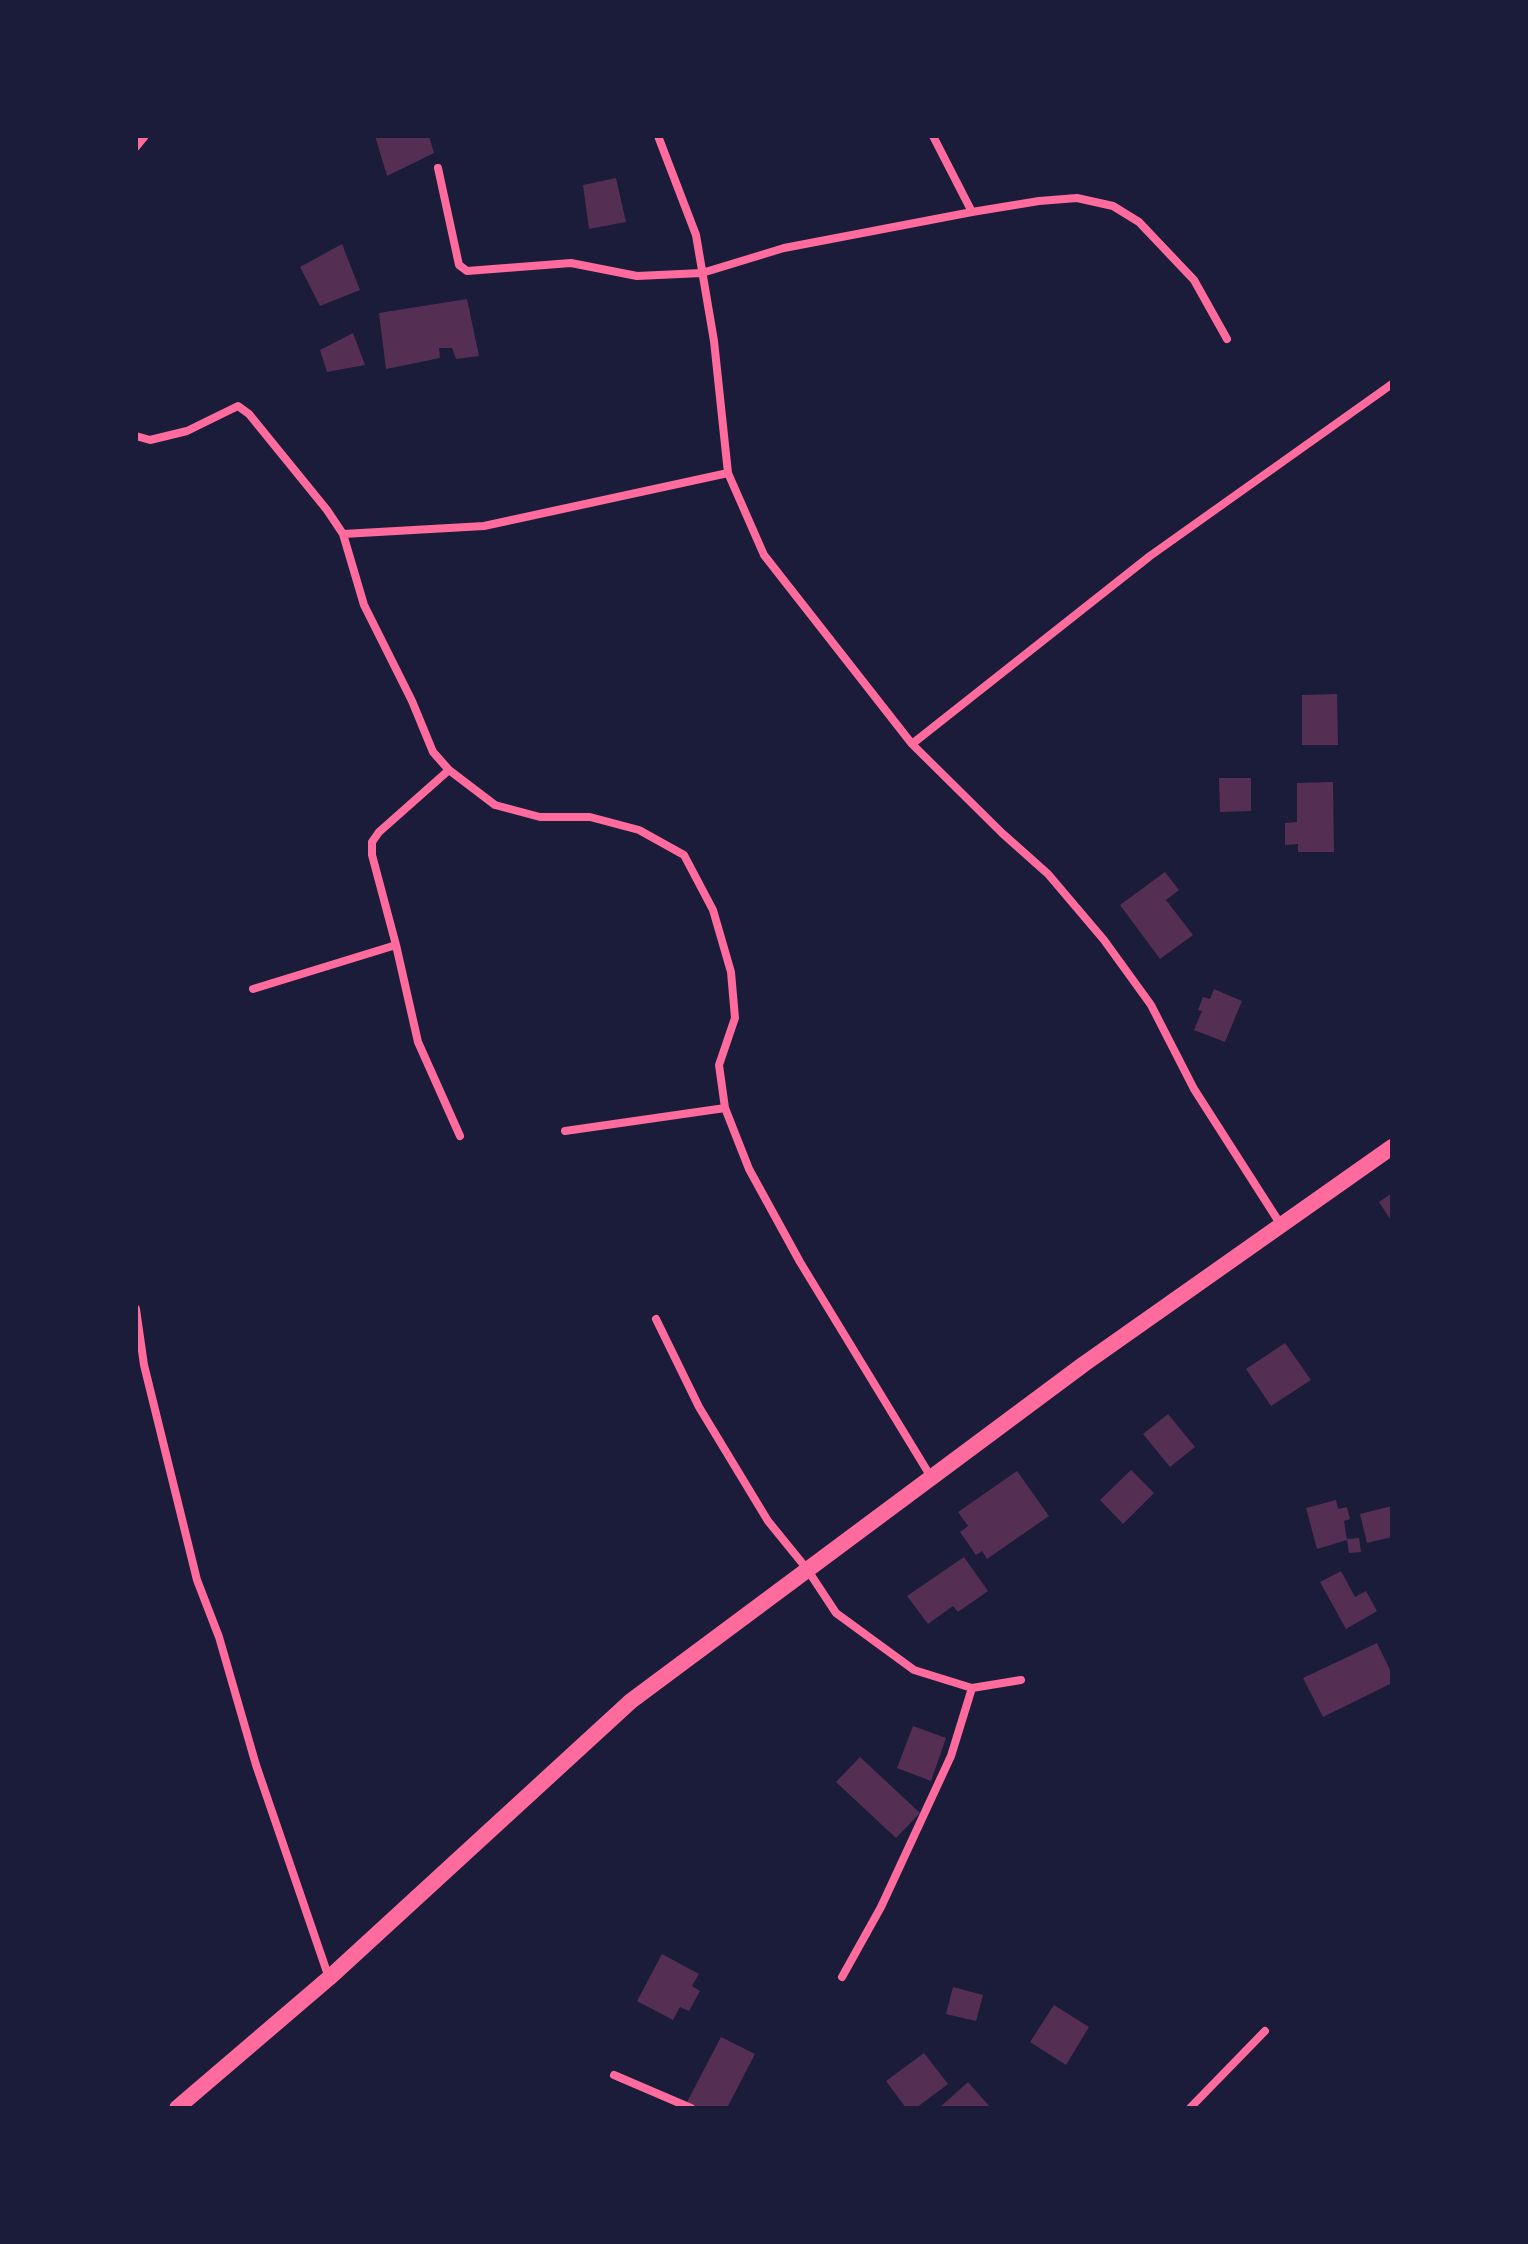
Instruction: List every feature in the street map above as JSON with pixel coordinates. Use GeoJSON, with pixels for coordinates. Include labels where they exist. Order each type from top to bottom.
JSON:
{"type":"FeatureCollection","features":[{"type":"Feature","properties":{"kind":"main road"},"geometry":{"type":"LineString","coordinates":[[177,2108],[329,1978],[631,1701],[1084,1364],[1392,1147]]}},
{"type":"Feature","properties":{"kind":"street"},"geometry":{"type":"LineString","coordinates":[[136,147],[145,136]]}},
{"type":"Feature","properties":{"kind":"street"},"geometry":{"type":"LineString","coordinates":[[658,136],[696,235],[714,341],[728,473],[764,555],[912,744],[1048,874],[1104,940],[1151,1005],[1194,1089],[1281,1225]]}},
{"type":"Feature","properties":{"kind":"street"},"geometry":{"type":"LineString","coordinates":[[933,136],[972,212]]}},
{"type":"Feature","properties":{"kind":"street"},"geometry":{"type":"LineString","coordinates":[[438,168],[459,265],[467,271],[571,263],[637,276],[702,273],[784,248],[972,212],[1077,198],[1113,206],[1139,222],[1194,280],[1227,339]]}},
{"type":"Feature","properties":{"kind":"street"},"geometry":{"type":"LineString","coordinates":[[912,744],[1150,556],[1392,384]]}},
{"type":"Feature","properties":{"kind":"street"},"geometry":{"type":"LineString","coordinates":[[136,436],[150,440],[187,431],[238,406],[249,414],[343,534],[364,605],[412,701],[433,752],[449,770],[495,805],[540,817],[590,817],[639,830],[684,855],[713,910],[731,972],[735,1018],[719,1065],[725,1108],[749,1169],[793,1249],[931,1477]]}},
{"type":"Feature","properties":{"kind":"street"},"geometry":{"type":"LineString","coordinates":[[343,534],[484,526],[728,473]]}},
{"type":"Feature","properties":{"kind":"street"},"geometry":{"type":"LineString","coordinates":[[449,770],[379,832],[372,842],[372,855],[418,1042],[460,1136]]}},
{"type":"Feature","properties":{"kind":"street"},"geometry":{"type":"LineString","coordinates":[[253,989],[396,945]]}},
{"type":"Feature","properties":{"kind":"street"},"geometry":{"type":"LineString","coordinates":[[565,1131],[725,1108]]}},
{"type":"Feature","properties":{"kind":"street"},"geometry":{"type":"LineString","coordinates":[[136,1309],[147,1378],[197,1580],[219,1637],[256,1765],[329,1978]]}},
{"type":"Feature","properties":{"kind":"street"},"geometry":{"type":"LineString","coordinates":[[656,1319],[699,1407],[768,1521],[807,1569],[836,1613],[914,1670],[972,1688],[1021,1680]]}},
{"type":"Feature","properties":{"kind":"street"},"geometry":{"type":"LineString","coordinates":[[842,1977],[881,1907],[951,1756],[972,1688]]}},
{"type":"Feature","properties":{"kind":"street"},"geometry":{"type":"LineString","coordinates":[[1190,2108],[1265,2031]]}},
{"type":"Feature","properties":{"kind":"street"},"geometry":{"type":"LineString","coordinates":[[614,2075],[691,2108]]}},
{"type":"Feature","properties":{"kind":"building"},"geometry":{"type":"Polygon","coordinates":[[[375,136],[429,136],[434,153],[387,176],[375,136]]]}},
{"type":"Feature","properties":{"kind":"building"},"geometry":{"type":"Polygon","coordinates":[[[616,178],[626,222],[589,229],[583,185],[616,178]]]}},
{"type":"Feature","properties":{"kind":"building"},"geometry":{"type":"Polygon","coordinates":[[[342,244],[360,290],[320,306],[300,267],[342,244]]]}},
{"type":"Feature","properties":{"kind":"building"},"geometry":{"type":"Polygon","coordinates":[[[467,299],[479,356],[456,359],[452,348],[439,348],[440,358],[386,369],[379,313],[467,299]]]}},
{"type":"Feature","properties":{"kind":"building"},"geometry":{"type":"Polygon","coordinates":[[[353,333],[365,365],[327,372],[320,350],[353,333]]]}},
{"type":"Feature","properties":{"kind":"building"},"geometry":{"type":"Polygon","coordinates":[[[1337,694],[1338,745],[1302,745],[1302,695],[1337,694]]]}},
{"type":"Feature","properties":{"kind":"building"},"geometry":{"type":"Polygon","coordinates":[[[1219,778],[1251,778],[1251,811],[1220,812],[1219,778]]]}},
{"type":"Feature","properties":{"kind":"building"},"geometry":{"type":"Polygon","coordinates":[[[1333,782],[1334,852],[1298,852],[1298,844],[1285,845],[1285,823],[1297,822],[1297,783],[1333,782]]]}},
{"type":"Feature","properties":{"kind":"building"},"geometry":{"type":"Polygon","coordinates":[[[1165,872],[1179,890],[1166,900],[1193,935],[1160,959],[1120,905],[1165,872]]]}},
{"type":"Feature","properties":{"kind":"building"},"geometry":{"type":"Polygon","coordinates":[[[1214,989],[1242,1001],[1225,1042],[1194,1030],[1202,1011],[1198,1010],[1203,997],[1210,999],[1214,989]]]}},
{"type":"Feature","properties":{"kind":"building"},"geometry":{"type":"Polygon","coordinates":[[[1392,1193],[1392,1222],[1379,1202],[1392,1193]]]}},
{"type":"Feature","properties":{"kind":"building"},"geometry":{"type":"Polygon","coordinates":[[[1285,1343],[1311,1380],[1271,1406],[1246,1369],[1285,1343]]]}},
{"type":"Feature","properties":{"kind":"building"},"geometry":{"type":"Polygon","coordinates":[[[1168,1414],[1195,1447],[1170,1467],[1143,1434],[1168,1414]]]}},
{"type":"Feature","properties":{"kind":"building"},"geometry":{"type":"Polygon","coordinates":[[[1131,1470],[1154,1493],[1123,1524],[1100,1500],[1131,1470]]]}},
{"type":"Feature","properties":{"kind":"building"},"geometry":{"type":"Polygon","coordinates":[[[1017,1471],[1049,1516],[987,1559],[982,1551],[976,1555],[960,1532],[968,1526],[958,1512],[1017,1471]]]}},
{"type":"Feature","properties":{"kind":"building"},"geometry":{"type":"Polygon","coordinates":[[[1336,1500],[1338,1509],[1347,1507],[1350,1519],[1344,1521],[1347,1540],[1317,1549],[1306,1508],[1336,1500]]]}},
{"type":"Feature","properties":{"kind":"building"},"geometry":{"type":"Polygon","coordinates":[[[1392,1506],[1392,1537],[1367,1543],[1360,1514],[1392,1506]]]}},
{"type":"Feature","properties":{"kind":"building"},"geometry":{"type":"Polygon","coordinates":[[[1359,1538],[1361,1552],[1349,1553],[1347,1539],[1359,1538]]]}},
{"type":"Feature","properties":{"kind":"building"},"geometry":{"type":"Polygon","coordinates":[[[964,1557],[988,1591],[958,1612],[953,1606],[928,1624],[907,1596],[964,1557]]]}},
{"type":"Feature","properties":{"kind":"building"},"geometry":{"type":"Polygon","coordinates":[[[1341,1571],[1355,1597],[1366,1591],[1377,1611],[1346,1629],[1320,1582],[1341,1571]]]}},
{"type":"Feature","properties":{"kind":"building"},"geometry":{"type":"Polygon","coordinates":[[[1377,1643],[1392,1674],[1392,1683],[1323,1717],[1303,1678],[1377,1643]]]}},
{"type":"Feature","properties":{"kind":"building"},"geometry":{"type":"Polygon","coordinates":[[[913,1726],[946,1738],[931,1781],[897,1768],[913,1726]]]}},
{"type":"Feature","properties":{"kind":"building"},"geometry":{"type":"Polygon","coordinates":[[[860,1757],[920,1813],[896,1838],[836,1782],[860,1757]]]}},
{"type":"Feature","properties":{"kind":"building"},"geometry":{"type":"Polygon","coordinates":[[[662,1954],[699,1974],[692,1986],[700,1991],[689,2011],[680,2007],[673,2020],[637,2001],[662,1954]]]}},
{"type":"Feature","properties":{"kind":"building"},"geometry":{"type":"Polygon","coordinates":[[[953,1987],[983,1995],[976,2021],[946,2014],[953,1987]]]}},
{"type":"Feature","properties":{"kind":"building"},"geometry":{"type":"Polygon","coordinates":[[[1054,2005],[1089,2027],[1066,2065],[1030,2042],[1054,2005]]]}},
{"type":"Feature","properties":{"kind":"building"},"geometry":{"type":"Polygon","coordinates":[[[721,2037],[755,2054],[727,2108],[698,2108],[687,2102],[721,2037]]]}},
{"type":"Feature","properties":{"kind":"building"},"geometry":{"type":"Polygon","coordinates":[[[924,2053],[948,2084],[916,2108],[906,2108],[886,2081],[924,2053]]]}},
{"type":"Feature","properties":{"kind":"building"},"geometry":{"type":"Polygon","coordinates":[[[968,2082],[991,2108],[939,2108],[968,2082]]]}}]}
